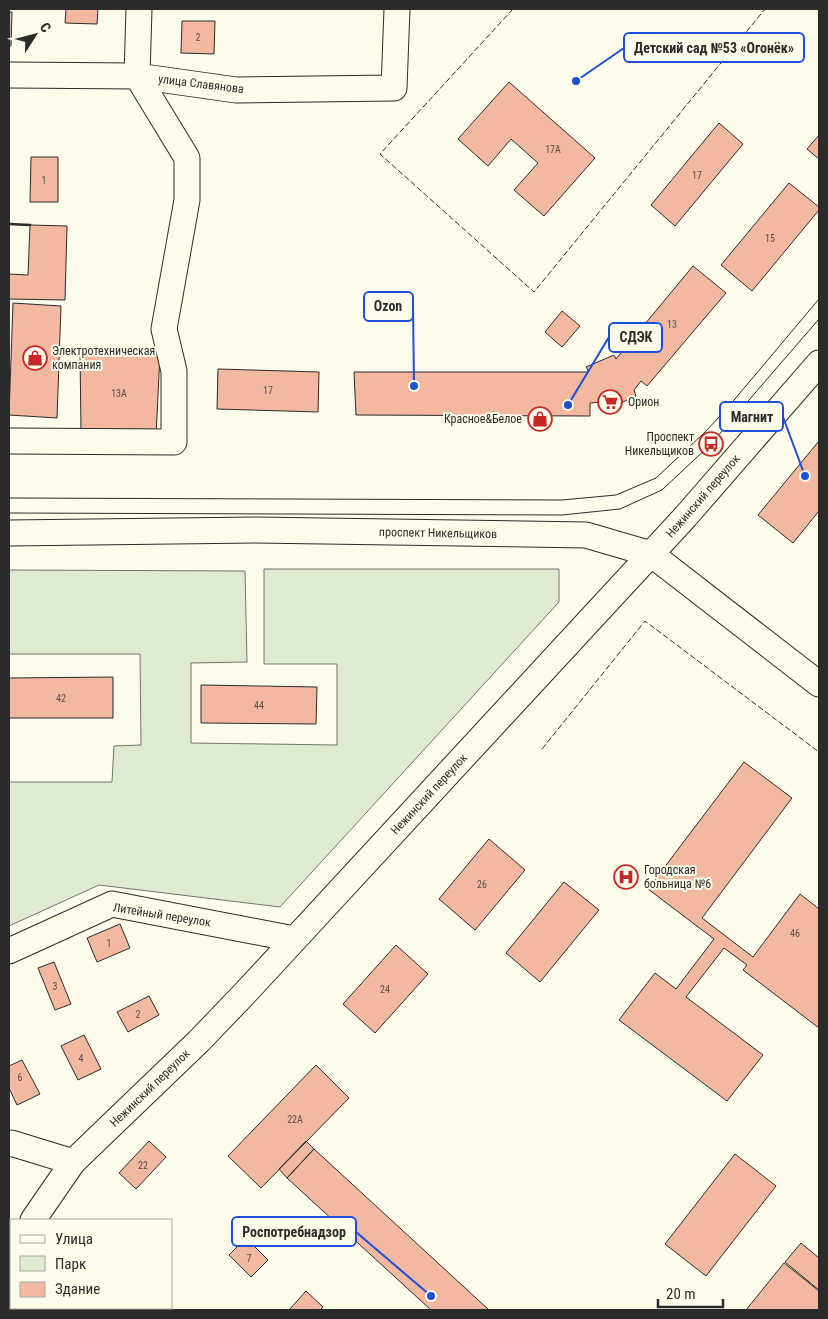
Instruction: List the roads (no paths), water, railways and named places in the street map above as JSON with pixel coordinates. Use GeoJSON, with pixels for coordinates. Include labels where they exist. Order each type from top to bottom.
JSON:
{"type":"FeatureCollection","features":[{"type":"Feature","properties":{"kind":"street"},"geometry":{"type":"LineString","coordinates":[[9,441],[174,442],[174,371],[164,329],[187,200],[188,158],[137,76],[139,9]]}},
{"type":"Feature","properties":{"kind":"street","name":"улица Славянова"},"geometry":{"type":"LineString","coordinates":[[9,75],[137,76],[236,90],[394,88],[397,9]]}},
{"type":"Feature","properties":{"kind":"street","name":"Нежинский переулок"},"geometry":{"type":"LineString","coordinates":[[34,1219],[73,1162],[199,1041],[686,516],[819,362]]}},
{"type":"Feature","properties":{"kind":"street","name":"проспект Никельщиков"},"geometry":{"type":"LineString","coordinates":[[9,533],[256,530],[586,535],[651,554],[819,684]]}},
{"type":"Feature","properties":{"kind":"street","name":"Литейный переулок"},"geometry":{"type":"LineString","coordinates":[[9,951],[112,904],[294,939]]}},
{"type":"Feature","properties":{"kind":"street"},"geometry":{"type":"LineString","coordinates":[[9,1144],[11,1143],[73,1162]]}},
{"type":"Feature","properties":{"kind":"tram line"},"geometry":{"type":"LineString","coordinates":[[9,498],[562,500],[616,495],[656,478],[703,434],[724,412],[819,299]]}},
{"type":"Feature","properties":{"kind":"tram line"},"geometry":{"type":"LineString","coordinates":[[9,513],[562,515],[620,509],[662,490],[711,444],[819,319]]}},
{"type":"Feature","properties":{"kind":"place","name":"Детский сад №53 «Огонёк»"},"geometry":{"type":"Point","coordinates":[576,81]}},
{"type":"Feature","properties":{"kind":"place","name":"Электротехническая компания"},"geometry":{"type":"Point","coordinates":[35,358]}},
{"type":"Feature","properties":{"kind":"place","name":"Ozon"},"geometry":{"type":"Point","coordinates":[414,386]}},
{"type":"Feature","properties":{"kind":"place","name":"Орион"},"geometry":{"type":"Point","coordinates":[610,402]}},
{"type":"Feature","properties":{"kind":"place","name":"СДЭК"},"geometry":{"type":"Point","coordinates":[568,405]}},
{"type":"Feature","properties":{"kind":"place","name":"Красное&Белое"},"geometry":{"type":"Point","coordinates":[540,419]}},
{"type":"Feature","properties":{"kind":"place","name":"Проспект Никельщиков"},"geometry":{"type":"Point","coordinates":[711,444]}},
{"type":"Feature","properties":{"kind":"place","name":"Магнит"},"geometry":{"type":"Point","coordinates":[805,476]}},
{"type":"Feature","properties":{"kind":"place","name":"Городская больница №6"},"geometry":{"type":"Point","coordinates":[626,877]}},
{"type":"Feature","properties":{"kind":"place","name":"Роспотребнадзор"},"geometry":{"type":"Point","coordinates":[431,1296]}}]}
